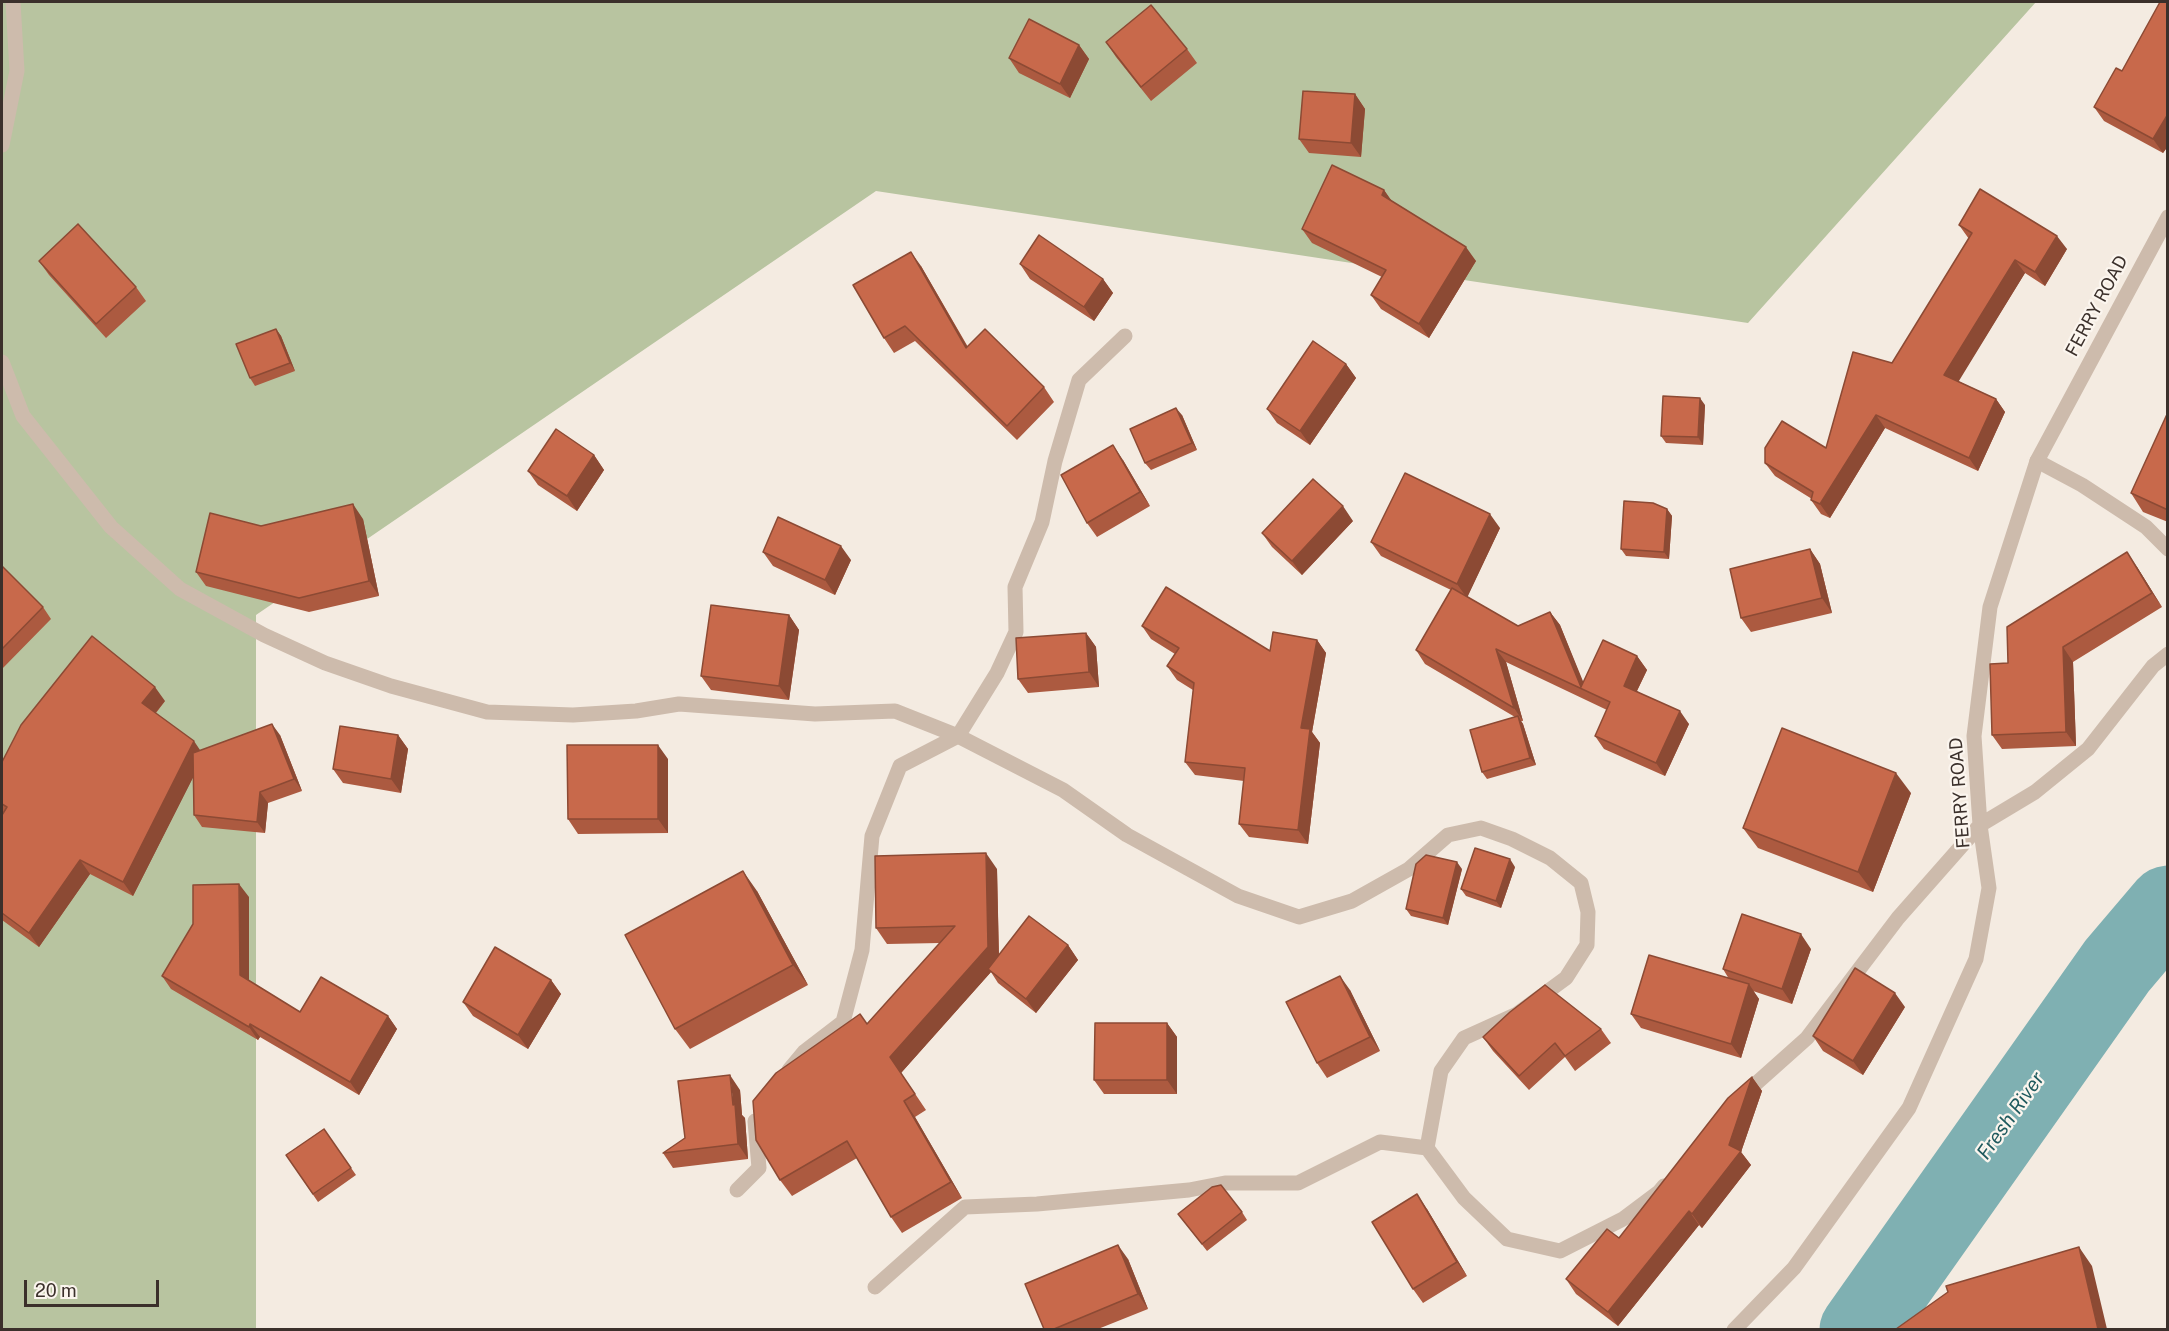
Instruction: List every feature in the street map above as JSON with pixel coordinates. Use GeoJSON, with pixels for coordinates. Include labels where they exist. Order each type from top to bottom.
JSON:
{"type":"FeatureCollection","features":[{"type":"Feature","properties":{"kind":"street"},"geometry":{"type":"LineString","coordinates":[[2,145],[17,71],[13,2]]}},
{"type":"Feature","properties":{"kind":"street","name":"FERRY ROAD"},"geometry":{"type":"LineString","coordinates":[[1734,1329],[1794,1269],[1909,1108],[1976,959],[1989,888],[1980,825],[1974,736],[1990,607],[2037,461],[2168,217]]}},
{"type":"Feature","properties":{"kind":"street"},"geometry":{"type":"LineString","coordinates":[[783,1078],[804,1052],[843,1022],[862,950],[872,836],[900,766],[958,736],[997,673],[1016,632],[1015,587],[1042,522],[1055,461],[1079,380],[1125,336]]}},
{"type":"Feature","properties":{"kind":"street"},"geometry":{"type":"LineString","coordinates":[[2,362],[23,417],[111,526],[180,589],[264,634],[325,663],[391,686],[487,712],[573,715],[636,711],[679,705],[815,714],[895,711],[958,736],[1063,790],[1127,835],[1238,896],[1299,917],[1352,901],[1409,869],[1448,835],[1481,828],[1512,839],[1550,858],[1581,883],[1588,912],[1587,945],[1566,978],[1517,1014],[1464,1038],[1441,1071],[1426,1148]]}},
{"type":"Feature","properties":{"kind":"street"},"geometry":{"type":"LineString","coordinates":[[2037,461],[2082,485],[2146,527],[2168,549]]}},
{"type":"Feature","properties":{"kind":"street"},"geometry":{"type":"LineString","coordinates":[[1732,1105],[1807,1038],[1898,918],[1980,825],[2035,792],[2088,749],[2153,666],[2168,654]]}},
{"type":"Feature","properties":{"kind":"street"},"geometry":{"type":"LineString","coordinates":[[737,1190],[759,1168],[754,1114],[761,1105]]}},
{"type":"Feature","properties":{"kind":"street"},"geometry":{"type":"LineString","coordinates":[[874,1287],[964,1207],[1037,1204],[1166,1192],[1225,1183],[1298,1183],[1380,1142],[1426,1148],[1464,1198],[1507,1239],[1560,1251],[1623,1219],[1659,1192],[1674,1174]]}},
{"type":"Feature","properties":{"kind":"green space"},"geometry":{"type":"Polygon","coordinates":[[[2,2],[2036,2],[1748,323],[876,191],[256,615],[256,1329],[2,1330],[2,2]]]}},
{"type":"Feature","properties":{"kind":"building"},"geometry":{"type":"Polygon","coordinates":[[[2160,2],[2168,2],[2168,114],[2153,139],[2094,107],[2116,68],[2122,71],[2160,2]]]}},
{"type":"Feature","properties":{"kind":"building"},"geometry":{"type":"Polygon","coordinates":[[[1151,5],[1187,49],[1141,87],[1106,42],[1151,5]]]}},
{"type":"Feature","properties":{"kind":"building"},"geometry":{"type":"Polygon","coordinates":[[[1029,19],[1079,45],[1060,84],[1009,58],[1029,19]]]}},
{"type":"Feature","properties":{"kind":"building"},"geometry":{"type":"Polygon","coordinates":[[[1303,91],[1355,94],[1351,143],[1299,139],[1303,91]]]}},
{"type":"Feature","properties":{"kind":"building"},"geometry":{"type":"Polygon","coordinates":[[[1332,165],[1384,190],[1382,195],[1466,247],[1419,324],[1371,295],[1386,270],[1302,229],[1332,165]]]}},
{"type":"Feature","properties":{"kind":"building"},"geometry":{"type":"Polygon","coordinates":[[[1980,189],[2057,236],[2035,272],[2015,260],[1944,375],[1996,399],[1969,458],[1876,415],[1820,504],[1811,500],[1813,492],[1765,463],[1765,448],[1782,421],[1826,448],[1853,352],[1892,363],[1972,233],[1959,225],[1980,189]]]}},
{"type":"Feature","properties":{"kind":"building"},"geometry":{"type":"Polygon","coordinates":[[[78,224],[136,287],[96,324],[39,261],[78,224]]]}},
{"type":"Feature","properties":{"kind":"building"},"geometry":{"type":"Polygon","coordinates":[[[1039,235],[1103,279],[1084,307],[1020,264],[1039,235]]]}},
{"type":"Feature","properties":{"kind":"building"},"geometry":{"type":"Polygon","coordinates":[[[911,252],[966,348],[985,329],[1044,387],[1007,426],[905,326],[884,338],[853,285],[911,252]]]}},
{"type":"Feature","properties":{"kind":"building"},"geometry":{"type":"Polygon","coordinates":[[[276,329],[290,363],[250,378],[236,344],[276,329]]]}},
{"type":"Feature","properties":{"kind":"building"},"geometry":{"type":"Polygon","coordinates":[[[1313,341],[1346,364],[1300,431],[1267,409],[1313,341]]]}},
{"type":"Feature","properties":{"kind":"building"},"geometry":{"type":"Polygon","coordinates":[[[1663,396],[1700,398],[1698,437],[1661,436],[1663,396]]]}},
{"type":"Feature","properties":{"kind":"building"},"geometry":{"type":"Polygon","coordinates":[[[1176,408],[1192,443],[1145,463],[1130,429],[1176,408]]]}},
{"type":"Feature","properties":{"kind":"building"},"geometry":{"type":"Polygon","coordinates":[[[2168,412],[2168,510],[2131,493],[2168,412]]]}},
{"type":"Feature","properties":{"kind":"building"},"geometry":{"type":"Polygon","coordinates":[[[556,429],[594,455],[567,496],[528,471],[556,429]]]}},
{"type":"Feature","properties":{"kind":"building"},"geometry":{"type":"Polygon","coordinates":[[[1113,445],[1140,492],[1087,523],[1061,475],[1113,445]]]}},
{"type":"Feature","properties":{"kind":"building"},"geometry":{"type":"Polygon","coordinates":[[[1405,473],[1490,514],[1457,584],[1371,542],[1405,473]]]}},
{"type":"Feature","properties":{"kind":"building"},"geometry":{"type":"Polygon","coordinates":[[[1313,479],[1343,506],[1292,561],[1262,533],[1313,479]]]}},
{"type":"Feature","properties":{"kind":"building"},"geometry":{"type":"Polygon","coordinates":[[[1624,501],[1653,503],[1667,509],[1664,552],[1621,549],[1624,501]]]}},
{"type":"Feature","properties":{"kind":"building"},"geometry":{"type":"Polygon","coordinates":[[[353,504],[369,581],[299,598],[196,572],[210,513],[261,526],[353,504]]]}},
{"type":"Feature","properties":{"kind":"building"},"geometry":{"type":"Polygon","coordinates":[[[778,517],[841,546],[825,580],[763,552],[778,517]]]}},
{"type":"Feature","properties":{"kind":"building"},"geometry":{"type":"Polygon","coordinates":[[[1810,549],[1822,598],[1741,618],[1730,569],[1810,549]]]}},
{"type":"Feature","properties":{"kind":"building"},"geometry":{"type":"Polygon","coordinates":[[[2127,552],[2152,593],[2063,647],[2066,732],[1992,735],[1990,664],[2008,663],[2007,627],[2127,552]]]}},
{"type":"Feature","properties":{"kind":"building"},"geometry":{"type":"Polygon","coordinates":[[[2,566],[43,607],[2,649],[2,566]]]}},
{"type":"Feature","properties":{"kind":"building"},"geometry":{"type":"Polygon","coordinates":[[[1166,587],[1270,651],[1273,632],[1317,640],[1301,728],[1310,729],[1298,830],[1239,824],[1245,768],[1185,762],[1194,683],[1167,666],[1179,648],[1142,626],[1166,587]]]}},
{"type":"Feature","properties":{"kind":"building"},"geometry":{"type":"Polygon","coordinates":[[[1452,588],[1518,626],[1550,612],[1581,687],[1603,640],[1637,656],[1624,686],[1680,711],[1656,763],[1595,736],[1610,702],[1496,649],[1514,708],[1416,650],[1452,588]]]}},
{"type":"Feature","properties":{"kind":"building"},"geometry":{"type":"Polygon","coordinates":[[[711,605],[789,615],[779,686],[701,676],[711,605]]]}},
{"type":"Feature","properties":{"kind":"building"},"geometry":{"type":"Polygon","coordinates":[[[1086,633],[1089,672],[1018,679],[1016,638],[1086,633]]]}},
{"type":"Feature","properties":{"kind":"building"},"geometry":{"type":"Polygon","coordinates":[[[92,636],[155,687],[142,703],[194,741],[123,882],[80,860],[29,933],[2,913],[2,815],[7,807],[2,804],[2,762],[21,725],[92,636]]]}},
{"type":"Feature","properties":{"kind":"building"},"geometry":{"type":"Polygon","coordinates":[[[1518,716],[1530,758],[1482,772],[1470,730],[1518,716]]]}},
{"type":"Feature","properties":{"kind":"building"},"geometry":{"type":"Polygon","coordinates":[[[272,724],[294,779],[260,792],[257,822],[194,815],[193,753],[272,724]]]}},
{"type":"Feature","properties":{"kind":"building"},"geometry":{"type":"Polygon","coordinates":[[[340,726],[398,735],[391,779],[333,769],[340,726]]]}},
{"type":"Feature","properties":{"kind":"building"},"geometry":{"type":"Polygon","coordinates":[[[1782,728],[1896,773],[1858,872],[1743,828],[1782,728]]]}},
{"type":"Feature","properties":{"kind":"building"},"geometry":{"type":"Polygon","coordinates":[[[567,745],[658,745],[658,819],[568,819],[567,745]]]}},
{"type":"Feature","properties":{"kind":"building"},"geometry":{"type":"Polygon","coordinates":[[[1475,848],[1510,859],[1496,901],[1461,889],[1475,848]]]}},
{"type":"Feature","properties":{"kind":"building"},"geometry":{"type":"Polygon","coordinates":[[[986,853],[988,947],[890,1057],[915,1094],[904,1101],[951,1182],[891,1217],[847,1141],[780,1180],[756,1140],[753,1101],[776,1073],[860,1014],[867,1024],[955,926],[876,928],[875,856],[986,853]]]}},
{"type":"Feature","properties":{"kind":"building"},"geometry":{"type":"Polygon","coordinates":[[[1426,855],[1457,862],[1443,918],[1406,909],[1416,864],[1426,855]]]}},
{"type":"Feature","properties":{"kind":"building"},"geometry":{"type":"Polygon","coordinates":[[[743,871],[793,965],[675,1029],[625,935],[743,871]]]}},
{"type":"Feature","properties":{"kind":"building"},"geometry":{"type":"Polygon","coordinates":[[[239,884],[240,975],[300,1012],[321,977],[388,1016],[350,1082],[162,976],[193,924],[193,885],[239,884]]]}},
{"type":"Feature","properties":{"kind":"building"},"geometry":{"type":"Polygon","coordinates":[[[1742,914],[1801,934],[1782,989],[1723,969],[1742,914]]]}},
{"type":"Feature","properties":{"kind":"building"},"geometry":{"type":"Polygon","coordinates":[[[1029,916],[1068,945],[1026,999],[988,969],[1029,916]]]}},
{"type":"Feature","properties":{"kind":"building"},"geometry":{"type":"Polygon","coordinates":[[[495,947],[551,980],[518,1035],[463,1002],[495,947]]]}},
{"type":"Feature","properties":{"kind":"building"},"geometry":{"type":"Polygon","coordinates":[[[1649,955],[1749,984],[1731,1044],[1631,1014],[1649,955]]]}},
{"type":"Feature","properties":{"kind":"building"},"geometry":{"type":"Polygon","coordinates":[[[1855,968],[1895,993],[1853,1061],[1813,1036],[1855,968]]]}},
{"type":"Feature","properties":{"kind":"building"},"geometry":{"type":"Polygon","coordinates":[[[1340,976],[1370,1037],[1317,1063],[1286,1002],[1340,976]]]}},
{"type":"Feature","properties":{"kind":"building"},"geometry":{"type":"Polygon","coordinates":[[[1545,985],[1601,1029],[1565,1056],[1555,1043],[1519,1076],[1483,1037],[1510,1012],[1545,985]]]}},
{"type":"Feature","properties":{"kind":"building"},"geometry":{"type":"Polygon","coordinates":[[[1095,1023],[1167,1023],[1167,1080],[1094,1080],[1095,1023]]]}},
{"type":"Feature","properties":{"kind":"building"},"geometry":{"type":"Polygon","coordinates":[[[730,1075],[738,1144],[663,1153],[685,1138],[678,1081],[730,1075]]]}},
{"type":"Feature","properties":{"kind":"building"},"geometry":{"type":"Polygon","coordinates":[[[1752,1077],[1729,1145],[1741,1151],[1692,1214],[1689,1211],[1608,1312],[1566,1279],[1607,1229],[1619,1238],[1728,1098],[1752,1077]]]}},
{"type":"Feature","properties":{"kind":"building"},"geometry":{"type":"Polygon","coordinates":[[[324,1129],[351,1168],[313,1194],[286,1155],[324,1129]]]}},
{"type":"Feature","properties":{"kind":"building"},"geometry":{"type":"Polygon","coordinates":[[[1221,1185],[1242,1212],[1202,1244],[1178,1214],[1212,1187],[1221,1185]]]}},
{"type":"Feature","properties":{"kind":"building"},"geometry":{"type":"Polygon","coordinates":[[[1417,1194],[1457,1262],[1413,1289],[1372,1222],[1417,1194]]]}},
{"type":"Feature","properties":{"kind":"building"},"geometry":{"type":"Polygon","coordinates":[[[1118,1245],[1138,1294],[1054,1329],[1044,1329],[1025,1284],[1118,1245]]]}},
{"type":"Feature","properties":{"kind":"building"},"geometry":{"type":"Polygon","coordinates":[[[2079,1247],[2098,1329],[1896,1329],[1948,1292],[1946,1286],[2079,1247]]]}},
{"type":"Feature","properties":{"kind":"waterway","name":"Fresh River"},"geometry":{"type":"LineString","coordinates":[[1860,1330],[2117,966],[2168,906]]}}]}
